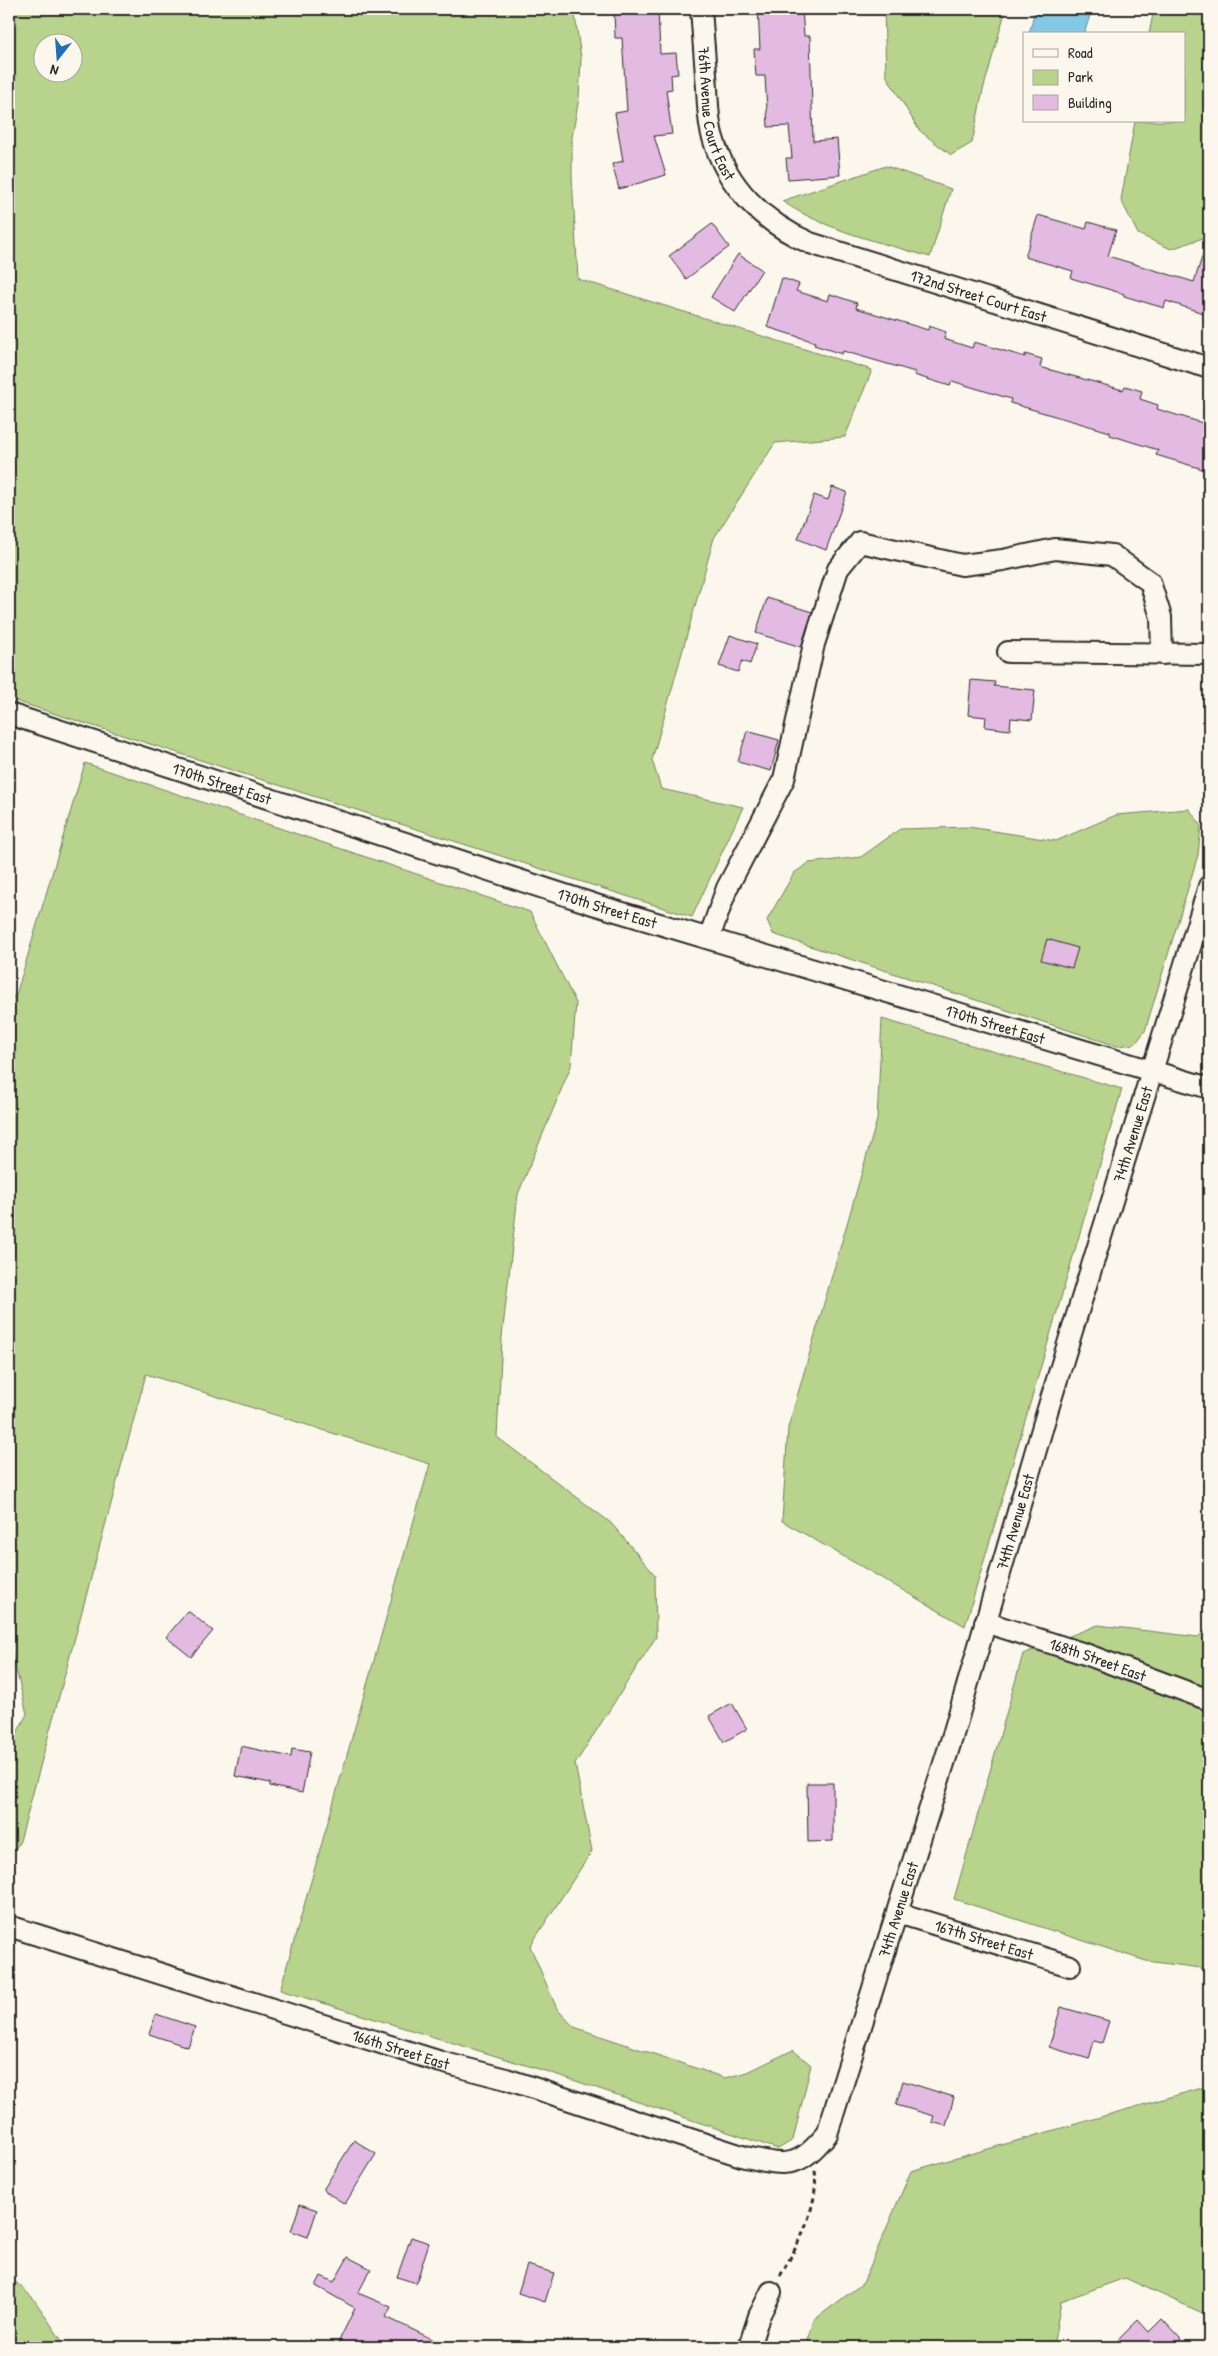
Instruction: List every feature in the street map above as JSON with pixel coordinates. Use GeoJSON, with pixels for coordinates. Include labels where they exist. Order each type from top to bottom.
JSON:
{"type":"FeatureCollection","features":[{"type":"Feature","properties":{"kind":"street","name":"76th Avenue Court East"},"geometry":{"type":"LineString","coordinates":[[701,9],[708,112],[712,137],[726,170],[755,208]]}},
{"type":"Feature","properties":{"kind":"street","name":"172nd Street Court East"},"geometry":{"type":"LineString","coordinates":[[755,208],[787,233],[810,243],[1209,368]]}},
{"type":"Feature","properties":{"kind":"street"},"geometry":{"type":"LineString","coordinates":[[709,938],[727,888],[784,779],[814,644],[838,569],[860,542],[962,565],[1003,560],[1054,549],[1112,555],[1150,582],[1161,617],[1162,654]]}},
{"type":"Feature","properties":{"kind":"street"},"geometry":{"type":"LineString","coordinates":[[1008,652],[1209,654]]}},
{"type":"Feature","properties":{"kind":"street","name":"170th Street East"},"geometry":{"type":"LineString","coordinates":[[9,714],[596,905],[1209,1088]]}},
{"type":"Feature","properties":{"kind":"street","name":"74th Avenue East"},"geometry":{"type":"LineString","coordinates":[[796,2163],[812,2152],[827,2134],[831,2125],[952,1738],[1047,1412],[1154,1071],[1209,886]]}},
{"type":"Feature","properties":{"kind":"street","name":"168th Street East"},"geometry":{"type":"LineString","coordinates":[[985,1622],[1088,1655],[1209,1700]]}},
{"type":"Feature","properties":{"kind":"street","name":"167th Street East"},"geometry":{"type":"LineString","coordinates":[[898,1914],[1070,1966]]}},
{"type":"Feature","properties":{"kind":"street","name":"166th Street East"},"geometry":{"type":"LineString","coordinates":[[9,1926],[441,2062],[506,2079],[745,2157],[774,2163],[796,2163]]}},
{"type":"Feature","properties":{"kind":"street"},"geometry":{"type":"LineString","coordinates":[[749,2347],[759,2316],[771,2292]]}},
{"type":"Feature","properties":{"kind":"path"},"geometry":{"type":"LineString","coordinates":[[771,2292],[803,2232],[817,2187],[812,2152]]}},
{"type":"Feature","properties":{"kind":"green space"},"geometry":{"type":"Polygon","coordinates":[[[9,9],[574,9],[581,58],[579,98],[572,137],[572,177],[578,279],[872,370],[845,437],[775,443],[714,538],[652,760],[661,789],[743,807],[692,917],[9,699],[9,9]]]}},
{"type":"Feature","properties":{"kind":"green space"},"geometry":{"type":"Polygon","coordinates":[[[884,9],[1006,9],[983,90],[972,143],[951,155],[919,130],[886,75],[884,9]]]}},
{"type":"Feature","properties":{"kind":"green space"},"geometry":{"type":"Polygon","coordinates":[[[1154,9],[1209,9],[1209,230],[1203,238],[1171,249],[1138,234],[1121,200],[1135,122],[1186,122],[1186,32],[1149,32],[1154,9]]]}},
{"type":"Feature","properties":{"kind":"green space"},"geometry":{"type":"Polygon","coordinates":[[[886,166],[951,189],[930,257],[835,228],[782,201],[886,166]]]}},
{"type":"Feature","properties":{"kind":"green space"},"geometry":{"type":"Polygon","coordinates":[[[85,763],[530,912],[576,1003],[571,1066],[518,1194],[502,1337],[497,1437],[611,1523],[655,1575],[656,1637],[575,1764],[592,1851],[530,1946],[557,2009],[574,2027],[725,2078],[748,2072],[793,2050],[811,2065],[793,2140],[778,2149],[558,2075],[280,1990],[430,1464],[146,1374],[20,1841],[9,1859],[9,1748],[27,1714],[9,1641],[9,998],[16,995],[85,763]]]}},
{"type":"Feature","properties":{"kind":"green space"},"geometry":{"type":"Polygon","coordinates":[[[1189,809],[1201,825],[1198,855],[1145,1031],[1135,1044],[1117,1046],[773,934],[767,920],[794,873],[809,863],[861,857],[900,829],[969,827],[1056,841],[1116,815],[1189,809]]]}},
{"type":"Feature","properties":{"kind":"green space"},"geometry":{"type":"Polygon","coordinates":[[[882,1019],[1122,1089],[965,1626],[782,1521],[788,1428],[877,1120],[882,1019]]]}},
{"type":"Feature","properties":{"kind":"green space"},"geometry":{"type":"Polygon","coordinates":[[[1098,1625],[1198,1637],[1209,1628],[1209,1969],[1146,1961],[954,1899],[1023,1654],[1098,1625]]]}},
{"type":"Feature","properties":{"kind":"green space"},"geometry":{"type":"Polygon","coordinates":[[[1209,2086],[1209,2316],[1125,2278],[1061,2301],[1053,2347],[806,2347],[814,2320],[863,2283],[911,2171],[1209,2086]]]}},
{"type":"Feature","properties":{"kind":"green space"},"geometry":{"type":"Polygon","coordinates":[[[9,2276],[33,2298],[66,2347],[9,2347],[9,2276]]]}},
{"type":"Feature","properties":{"kind":"water"},"geometry":{"type":"Polygon","coordinates":[[[1035,9],[1092,9],[1085,32],[1029,32],[1035,9]]]}},
{"type":"Feature","properties":{"kind":"building"},"geometry":{"type":"Polygon","coordinates":[[[614,9],[658,9],[660,54],[676,53],[678,74],[671,75],[672,89],[666,90],[672,134],[654,136],[666,175],[619,189],[612,164],[623,161],[615,113],[627,111],[622,38],[615,38],[614,9]]]}},
{"type":"Feature","properties":{"kind":"building"},"geometry":{"type":"Polygon","coordinates":[[[758,9],[802,9],[804,36],[810,36],[813,141],[837,139],[840,175],[788,179],[786,158],[792,158],[789,126],[768,127],[765,76],[756,76],[754,49],[760,49],[758,9]]]}},
{"type":"Feature","properties":{"kind":"building"},"geometry":{"type":"Polygon","coordinates":[[[1038,215],[1086,229],[1088,222],[1116,230],[1108,256],[1194,282],[1206,245],[1209,245],[1209,315],[1166,301],[1164,308],[1124,296],[1124,294],[1071,278],[1073,271],[1025,257],[1038,215]]]}},
{"type":"Feature","properties":{"kind":"building"},"geometry":{"type":"Polygon","coordinates":[[[712,224],[729,247],[686,279],[669,256],[712,224]]]}},
{"type":"Feature","properties":{"kind":"building"},"geometry":{"type":"Polygon","coordinates":[[[738,254],[762,270],[735,312],[711,297],[738,254]]]}},
{"type":"Feature","properties":{"kind":"building"},"geometry":{"type":"Polygon","coordinates":[[[782,278],[799,284],[796,291],[828,301],[830,294],[857,303],[856,308],[928,330],[929,326],[946,332],[944,339],[972,348],[974,342],[1025,357],[1025,354],[1042,359],[1040,367],[1123,390],[1125,386],[1142,391],[1140,399],[1158,405],[1157,409],[1209,425],[1209,471],[1156,455],[1158,450],[1110,435],[1110,432],[1010,403],[1011,399],[952,381],[950,386],[914,375],[915,372],[843,351],[842,354],[814,345],[815,342],[767,327],[782,278]]]}},
{"type":"Feature","properties":{"kind":"building"},"geometry":{"type":"Polygon","coordinates":[[[832,487],[847,492],[826,550],[798,539],[814,495],[828,500],[832,487]]]}},
{"type":"Feature","properties":{"kind":"building"},"geometry":{"type":"Polygon","coordinates":[[[767,598],[812,612],[801,647],[756,633],[767,598]]]}},
{"type":"Feature","properties":{"kind":"building"},"geometry":{"type":"Polygon","coordinates":[[[730,635],[757,644],[750,664],[742,661],[738,672],[719,666],[730,635]]]}},
{"type":"Feature","properties":{"kind":"building"},"geometry":{"type":"Polygon","coordinates":[[[971,680],[995,682],[994,686],[1035,690],[1032,720],[1011,718],[1010,730],[985,727],[986,717],[968,715],[971,680]]]}},
{"type":"Feature","properties":{"kind":"building"},"geometry":{"type":"Polygon","coordinates":[[[747,731],[779,740],[771,771],[738,762],[747,731]]]}},
{"type":"Feature","properties":{"kind":"building"},"geometry":{"type":"Polygon","coordinates":[[[1047,939],[1078,948],[1072,968],[1041,960],[1047,939]]]}},
{"type":"Feature","properties":{"kind":"building"},"geometry":{"type":"Polygon","coordinates":[[[188,1611],[213,1631],[191,1657],[166,1637],[188,1611]]]}},
{"type":"Feature","properties":{"kind":"building"},"geometry":{"type":"Polygon","coordinates":[[[732,1703],[747,1729],[724,1742],[709,1716],[732,1703]]]}},
{"type":"Feature","properties":{"kind":"building"},"geometry":{"type":"Polygon","coordinates":[[[241,1746],[291,1757],[292,1749],[310,1752],[302,1793],[270,1786],[270,1783],[235,1776],[241,1746]]]}},
{"type":"Feature","properties":{"kind":"building"},"geometry":{"type":"Polygon","coordinates":[[[807,1783],[833,1783],[833,1841],[808,1842],[807,1783]]]}},
{"type":"Feature","properties":{"kind":"building"},"geometry":{"type":"Polygon","coordinates":[[[1061,2007],[1109,2021],[1102,2043],[1094,2041],[1089,2059],[1049,2047],[1061,2007]]]}},
{"type":"Feature","properties":{"kind":"building"},"geometry":{"type":"Polygon","coordinates":[[[156,2014],[195,2027],[188,2047],[149,2034],[156,2014]]]}},
{"type":"Feature","properties":{"kind":"building"},"geometry":{"type":"Polygon","coordinates":[[[903,2081],[954,2097],[946,2126],[932,2122],[934,2116],[896,2105],[903,2081]]]}},
{"type":"Feature","properties":{"kind":"building"},"geometry":{"type":"Polygon","coordinates":[[[354,2140],[376,2154],[345,2204],[323,2190],[354,2140]]]}},
{"type":"Feature","properties":{"kind":"building"},"geometry":{"type":"Polygon","coordinates":[[[300,2204],[317,2210],[308,2237],[291,2231],[300,2204]]]}},
{"type":"Feature","properties":{"kind":"building"},"geometry":{"type":"Polygon","coordinates":[[[411,2237],[429,2243],[416,2283],[397,2277],[411,2237]]]}},
{"type":"Feature","properties":{"kind":"building"},"geometry":{"type":"Polygon","coordinates":[[[348,2257],[371,2269],[358,2293],[391,2307],[386,2317],[449,2347],[336,2347],[355,2308],[316,2286],[321,2276],[334,2282],[348,2257]]]}},
{"type":"Feature","properties":{"kind":"building"},"geometry":{"type":"Polygon","coordinates":[[[527,2265],[554,2273],[545,2302],[518,2293],[527,2265]]]}},
{"type":"Feature","properties":{"kind":"building"},"geometry":{"type":"Polygon","coordinates":[[[1162,2319],[1181,2339],[1172,2347],[1125,2347],[1118,2340],[1138,2320],[1149,2332],[1162,2319]]]}}]}
